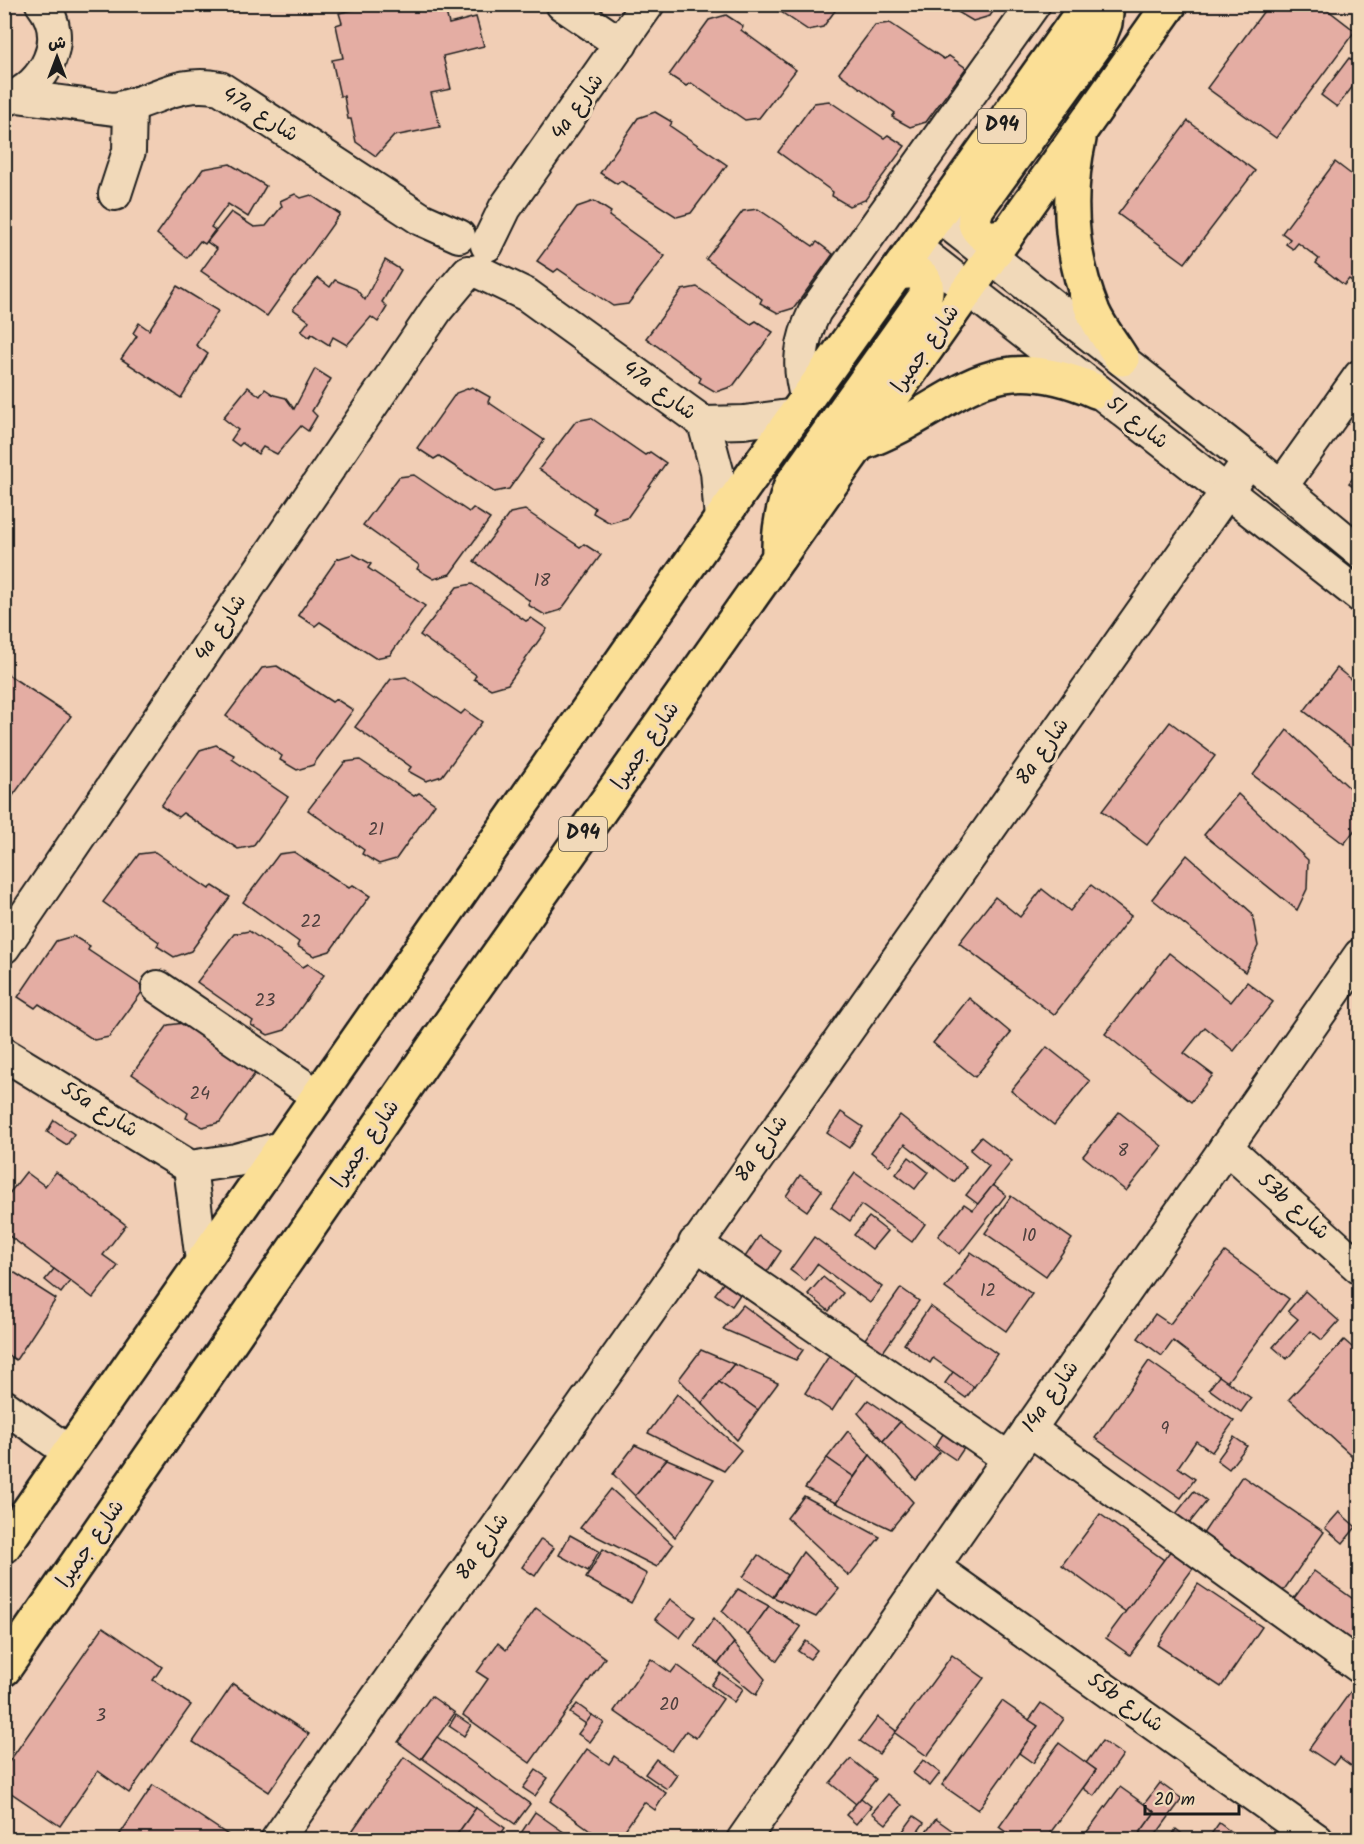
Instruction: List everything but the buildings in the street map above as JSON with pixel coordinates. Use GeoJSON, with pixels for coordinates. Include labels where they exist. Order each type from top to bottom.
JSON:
{"type":"FeatureCollection","features":[{"type":"Feature","properties":{"kind":"main road","name":"D94"},"geometry":{"type":"LineString","coordinates":[[4,1545],[721,519],[1088,4]]}},
{"type":"Feature","properties":{"kind":"main road"},"geometry":{"type":"LineString","coordinates":[[999,246],[980,233],[974,225],[974,216],[978,207],[1097,43],[1105,23],[1107,4]]}},
{"type":"Feature","properties":{"kind":"main road","name":"شارع جميرا"},"geometry":{"type":"LineString","coordinates":[[4,1669],[464,1003],[1170,4]]}},
{"type":"Feature","properties":{"kind":"main road"},"geometry":{"type":"LineString","coordinates":[[1080,130],[1071,174],[1070,218],[1078,261],[1094,313],[1122,359]]}},
{"type":"Feature","properties":{"kind":"main road"},"geometry":{"type":"LineString","coordinates":[[779,557],[780,524],[791,485],[925,297],[928,287],[924,278],[917,272],[907,271],[897,274]]}},
{"type":"Feature","properties":{"kind":"main road"},"geometry":{"type":"LineString","coordinates":[[859,444],[899,428],[959,390],[984,378],[1012,373],[1041,373],[1069,379],[1096,391]]}},
{"type":"Feature","properties":{"kind":"street"},"geometry":{"type":"LineString","coordinates":[[561,4],[621,44]]}},
{"type":"Feature","properties":{"kind":"street","name":"4a شارع"},"geometry":{"type":"LineString","coordinates":[[4,947],[437,309],[470,253],[505,208],[648,4]]}},
{"type":"Feature","properties":{"kind":"street"},"geometry":{"type":"LineString","coordinates":[[802,407],[800,355],[805,332],[815,311],[1034,4]]}},
{"type":"Feature","properties":{"kind":"street"},"geometry":{"type":"LineString","coordinates":[[8,99],[31,87],[43,75],[51,59],[54,19]]}},
{"type":"Feature","properties":{"kind":"street"},"geometry":{"type":"LineString","coordinates":[[54,19],[81,103]]}},
{"type":"Feature","properties":{"kind":"street","name":"47a شارع"},"geometry":{"type":"LineString","coordinates":[[8,99],[81,103],[114,109],[130,106],[183,86],[201,84],[220,88],[421,219],[705,423],[744,422],[802,407]]}},
{"type":"Feature","properties":{"kind":"street"},"geometry":{"type":"LineString","coordinates":[[115,194],[129,151],[130,106]]}},
{"type":"Feature","properties":{"kind":"street","name":"شارع 51"},"geometry":{"type":"LineString","coordinates":[[939,216],[999,246],[1122,359],[1249,460],[1359,552]]}},
{"type":"Feature","properties":{"kind":"street","name":"شارع 51"},"geometry":{"type":"LineString","coordinates":[[916,248],[1359,596]]}},
{"type":"Feature","properties":{"kind":"street"},"geometry":{"type":"LineString","coordinates":[[1281,487],[1359,376]]}},
{"type":"Feature","properties":{"kind":"street","name":"47a شارع"},"geometry":{"type":"LineString","coordinates":[[705,423],[717,471],[721,519]]}},
{"type":"Feature","properties":{"kind":"street","name":"8a شارع"},"geometry":{"type":"LineString","coordinates":[[277,1839],[1249,460]]}},
{"type":"Feature","properties":{"kind":"street","name":"14a شارع"},"geometry":{"type":"LineString","coordinates":[[743,1839],[1359,955]]}},
{"type":"Feature","properties":{"kind":"street"},"geometry":{"type":"LineString","coordinates":[[158,987],[318,1096]]}},
{"type":"Feature","properties":{"kind":"street","name":"55a شارع"},"geometry":{"type":"LineString","coordinates":[[5,1053],[190,1167]]}},
{"type":"Feature","properties":{"kind":"street","name":"53b شارع"},"geometry":{"type":"LineString","coordinates":[[1226,1147],[1359,1268]]}},
{"type":"Feature","properties":{"kind":"street"},"geometry":{"type":"LineString","coordinates":[[202,1261],[190,1167],[236,1160],[281,1148]]}},
{"type":"Feature","properties":{"kind":"street"},"geometry":{"type":"LineString","coordinates":[[696,1243],[1008,1458]]}},
{"type":"Feature","properties":{"kind":"street"},"geometry":{"type":"LineString","coordinates":[[4,1406],[69,1452]]}},
{"type":"Feature","properties":{"kind":"street"},"geometry":{"type":"LineString","coordinates":[[1029,1429],[1359,1667]]}},
{"type":"Feature","properties":{"kind":"street","name":"55b شارع"},"geometry":{"type":"LineString","coordinates":[[933,1567],[1317,1839]]}}]}
